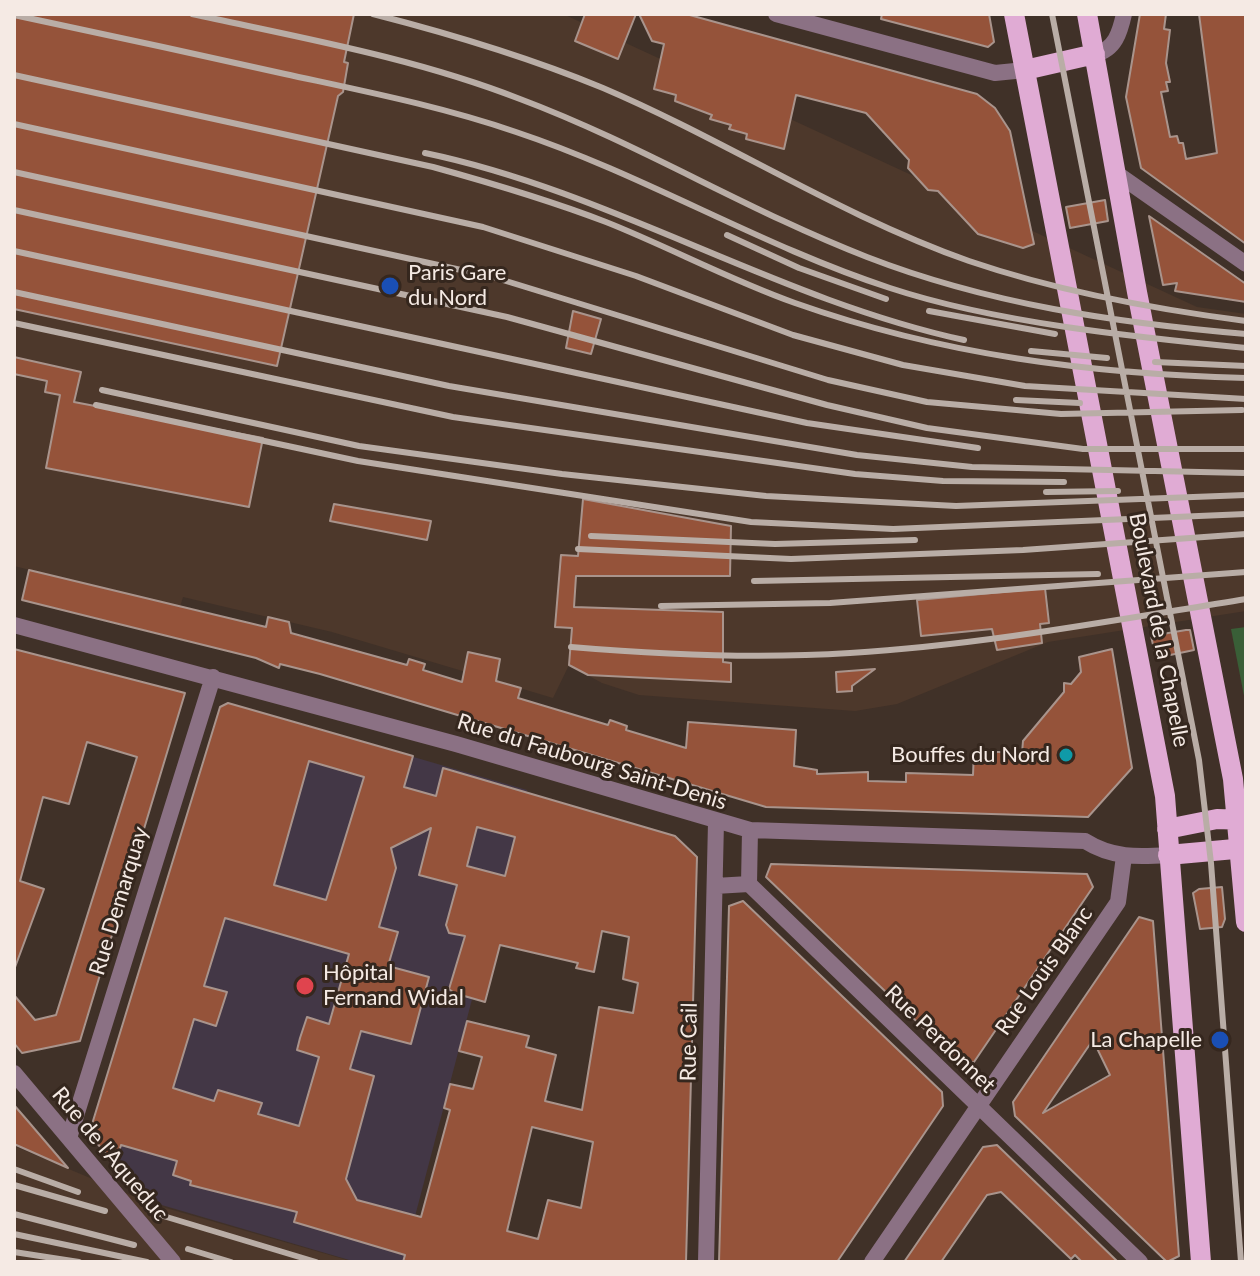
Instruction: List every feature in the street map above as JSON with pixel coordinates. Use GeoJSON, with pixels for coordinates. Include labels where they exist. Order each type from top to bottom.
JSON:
{"type":"FeatureCollection","features":[{"type":"Feature","properties":{"kind":"main road","name":"Boulevard de la Chapelle"},"geometry":{"type":"LineString","coordinates":[[1014,14],[1136,630],[1165,796],[1201,1262]]}},
{"type":"Feature","properties":{"kind":"main road","name":"Boulevard de la Chapelle"},"geometry":{"type":"LineString","coordinates":[[1087,14],[1137,292],[1242,820],[1246,922]]}},
{"type":"Feature","properties":{"kind":"main road"},"geometry":{"type":"LineString","coordinates":[[1025,70],[1095,54]]}},
{"type":"Feature","properties":{"kind":"main road"},"geometry":{"type":"LineString","coordinates":[[1167,829],[1194,822],[1242,820]]}},
{"type":"Feature","properties":{"kind":"main road"},"geometry":{"type":"LineString","coordinates":[[1168,855],[1244,848]]}},
{"type":"Feature","properties":{"kind":"street"},"geometry":{"type":"LineString","coordinates":[[776,14],[995,73],[1025,70]]}},
{"type":"Feature","properties":{"kind":"street"},"geometry":{"type":"LineString","coordinates":[[1095,54],[1107,51],[1113,44],[1124,14]]}},
{"type":"Feature","properties":{"kind":"street"},"geometry":{"type":"LineString","coordinates":[[1116,173],[1246,264]]}},
{"type":"Feature","properties":{"kind":"street","name":"Rue du Faubourg Saint-Denis"},"geometry":{"type":"LineString","coordinates":[[14,625],[456,744],[750,830],[1085,841],[1102,851],[1124,856],[1168,855]]}},
{"type":"Feature","properties":{"kind":"street","name":"Rue Demarquay"},"geometry":{"type":"LineString","coordinates":[[69,1138],[213,677]]}},
{"type":"Feature","properties":{"kind":"street","name":"Rue Cail"},"geometry":{"type":"LineString","coordinates":[[706,1262],[716,822]]}},
{"type":"Feature","properties":{"kind":"street"},"geometry":{"type":"LineString","coordinates":[[715,886],[749,884],[750,830]]}},
{"type":"Feature","properties":{"kind":"street","name":"Rue Louis Blanc"},"geometry":{"type":"LineString","coordinates":[[872,1262],[1118,902],[1124,856]]}},
{"type":"Feature","properties":{"kind":"street","name":"Rue Perdonnet"},"geometry":{"type":"LineString","coordinates":[[749,884],[1140,1262]]}},
{"type":"Feature","properties":{"kind":"street","name":"Rue de l'Aqueduc"},"geometry":{"type":"LineString","coordinates":[[14,1073],[173,1262]]}},
{"type":"Feature","properties":{"kind":"shaded area"},"geometry":{"type":"Polygon","coordinates":[[[14,14],[563,14],[1197,307],[1246,314],[1246,611],[1048,642],[897,704],[855,711],[639,695],[602,683],[569,665],[553,698],[332,632],[183,597],[180,607],[14,566],[14,14]]]}},
{"type":"Feature","properties":{"kind":"shaded area","name":"Hôpital Fernand Widal"},"geometry":{"type":"Polygon","coordinates":[[[228,703],[527,790],[403,1262],[356,1262],[148,1201],[89,1134],[220,707],[228,703]]]}},
{"type":"Feature","properties":{"kind":"shaded area"},"geometry":{"type":"Polygon","coordinates":[[[14,1146],[152,1204],[354,1262],[14,1262],[14,1146]]]}},
{"type":"Feature","properties":{"kind":"green space"},"geometry":{"type":"Polygon","coordinates":[[[1246,627],[1246,706],[1231,629],[1246,627]]]}},
{"type":"Feature","properties":{"kind":"building"},"geometry":{"type":"Polygon","coordinates":[[[14,14],[354,14],[344,62],[348,63],[343,92],[338,96],[277,366],[14,309],[14,14]]]}},
{"type":"Feature","properties":{"kind":"building"},"geometry":{"type":"Polygon","coordinates":[[[585,14],[636,14],[618,59],[575,41],[585,14]]]}},
{"type":"Feature","properties":{"kind":"building"},"geometry":{"type":"Polygon","coordinates":[[[639,14],[686,14],[977,94],[995,108],[1010,131],[1034,244],[1023,248],[978,234],[938,191],[928,190],[908,168],[909,160],[866,113],[796,95],[784,149],[746,139],[747,134],[729,129],[731,125],[710,119],[712,115],[675,101],[676,95],[654,89],[664,44],[652,41],[639,14]]]}},
{"type":"Feature","properties":{"kind":"building"},"geometry":{"type":"Polygon","coordinates":[[[882,14],[989,14],[994,42],[988,47],[881,19],[882,14]]]}},
{"type":"Feature","properties":{"kind":"building"},"geometry":{"type":"Polygon","coordinates":[[[1140,14],[1166,14],[1164,29],[1170,30],[1166,63],[1170,82],[1166,82],[1168,91],[1161,92],[1170,137],[1177,136],[1179,143],[1183,143],[1186,159],[1217,153],[1199,14],[1246,14],[1246,244],[1141,168],[1126,97],[1140,14]]]}},
{"type":"Feature","properties":{"kind":"building"},"geometry":{"type":"Polygon","coordinates":[[[1105,200],[1108,221],[1070,228],[1066,207],[1105,200]]]}},
{"type":"Feature","properties":{"kind":"building"},"geometry":{"type":"Polygon","coordinates":[[[1149,216],[1246,284],[1246,302],[1175,291],[1177,283],[1163,285],[1149,216]]]}},
{"type":"Feature","properties":{"kind":"building"},"geometry":{"type":"Polygon","coordinates":[[[573,311],[601,319],[591,354],[566,348],[573,311]]]}},
{"type":"Feature","properties":{"kind":"building"},"geometry":{"type":"Polygon","coordinates":[[[14,357],[81,372],[74,402],[263,438],[249,507],[46,468],[60,395],[45,392],[47,381],[14,374],[14,357]]]}},
{"type":"Feature","properties":{"kind":"building"},"geometry":{"type":"Polygon","coordinates":[[[583,499],[731,526],[730,576],[576,576],[574,607],[723,612],[723,662],[731,663],[731,682],[588,675],[569,665],[572,628],[555,627],[561,555],[578,556],[583,499]]]}},
{"type":"Feature","properties":{"kind":"building"},"geometry":{"type":"Polygon","coordinates":[[[334,504],[431,521],[427,540],[330,521],[334,504]]]}},
{"type":"Feature","properties":{"kind":"building"},"geometry":{"type":"Polygon","coordinates":[[[29,570],[266,627],[268,617],[289,622],[291,633],[407,665],[409,659],[425,664],[423,670],[462,682],[468,652],[500,659],[496,681],[521,688],[518,698],[608,725],[610,720],[627,726],[626,730],[686,748],[688,722],[796,730],[794,766],[817,770],[817,774],[868,772],[868,781],[906,782],[906,773],[973,775],[974,751],[1022,753],[1023,741],[1064,692],[1064,683],[1071,684],[1081,672],[1079,657],[1112,649],[1132,768],[1088,817],[766,807],[320,674],[280,664],[279,668],[256,658],[22,600],[29,570]]]}},
{"type":"Feature","properties":{"kind":"building"},"geometry":{"type":"Polygon","coordinates":[[[1045,588],[1049,623],[1040,624],[1042,643],[997,650],[992,629],[921,636],[917,600],[1045,588]]]}},
{"type":"Feature","properties":{"kind":"building"},"geometry":{"type":"Polygon","coordinates":[[[1190,630],[1194,650],[1156,658],[1151,636],[1190,630]]]}},
{"type":"Feature","properties":{"kind":"building"},"geometry":{"type":"Polygon","coordinates":[[[14,649],[185,693],[80,1041],[22,1053],[14,1043],[14,995],[35,1020],[56,1015],[137,757],[87,742],[69,804],[43,797],[20,881],[44,889],[14,970],[14,649]]]}},
{"type":"Feature","properties":{"kind":"building"},"geometry":{"type":"Polygon","coordinates":[[[875,669],[852,686],[852,691],[837,692],[836,672],[875,669]]]}},
{"type":"Feature","properties":{"kind":"building"},"geometry":{"type":"Polygon","coordinates":[[[228,703],[413,756],[404,787],[436,796],[443,768],[675,836],[697,857],[686,1262],[403,1262],[405,1255],[294,1222],[297,1212],[190,1185],[191,1181],[173,1175],[177,1161],[121,1145],[115,1164],[89,1134],[220,707],[228,703]],[[309,761],[274,885],[326,900],[364,777],[309,761]],[[477,827],[467,866],[505,876],[515,837],[477,827]],[[431,828],[391,848],[396,868],[379,927],[398,932],[388,966],[429,977],[411,1044],[361,1031],[350,1069],[374,1076],[346,1179],[357,1200],[421,1217],[450,1110],[444,1108],[450,1084],[473,1089],[482,1057],[459,1051],[467,1021],[529,1036],[526,1047],[556,1055],[545,1101],[582,1110],[599,1007],[633,1013],[638,983],[623,979],[629,937],[602,931],[594,972],[576,968],[578,963],[500,945],[485,1002],[454,993],[449,989],[465,936],[449,933],[446,925],[457,885],[419,875],[431,828]],[[225,918],[204,986],[227,992],[216,1026],[194,1019],[173,1088],[214,1101],[218,1090],[262,1103],[258,1114],[299,1126],[319,1057],[297,1050],[300,1038],[307,1017],[329,1024],[349,954],[225,918]],[[532,1127],[507,1231],[538,1239],[548,1200],[581,1208],[593,1142],[532,1127]]]}},
{"type":"Feature","properties":{"kind":"building"},"geometry":{"type":"Polygon","coordinates":[[[771,864],[1087,874],[1093,887],[974,1062],[960,1063],[766,877],[771,864]]]}},
{"type":"Feature","properties":{"kind":"building"},"geometry":{"type":"Polygon","coordinates":[[[1222,887],[1225,919],[1222,927],[1200,929],[1193,893],[1199,889],[1222,887]]]}},
{"type":"Feature","properties":{"kind":"building"},"geometry":{"type":"Polygon","coordinates":[[[743,901],[942,1092],[943,1106],[837,1262],[719,1262],[729,906],[743,901]]]}},
{"type":"Feature","properties":{"kind":"building"},"geometry":{"type":"Polygon","coordinates":[[[1139,917],[1153,921],[1179,1256],[1167,1262],[1015,1116],[1013,1102],[1139,917]],[[1093,1040],[1043,1113],[1110,1075],[1093,1040]]]}},
{"type":"Feature","properties":{"kind":"building"},"geometry":{"type":"Polygon","coordinates":[[[14,1105],[27,1120],[68,1168],[14,1144],[14,1105]]]}},
{"type":"Feature","properties":{"kind":"building"},"geometry":{"type":"Polygon","coordinates":[[[997,1145],[1118,1262],[1082,1262],[1075,1255],[1071,1259],[1001,1192],[987,1195],[941,1262],[904,1262],[983,1147],[997,1145]]]}},
{"type":"Feature","properties":{"kind":"railway"},"geometry":{"type":"LineString","coordinates":[[192,14],[358,50],[440,72],[520,99],[608,136],[823,239],[959,287],[1101,317],[1246,334]]}},
{"type":"Feature","properties":{"kind":"railway"},"geometry":{"type":"LineString","coordinates":[[373,14],[489,47],[603,88],[875,222],[969,261],[1106,298],[1246,321]]}},
{"type":"Feature","properties":{"kind":"railway"},"geometry":{"type":"LineString","coordinates":[[1052,14],[1199,760],[1211,863],[1241,1262]]}},
{"type":"Feature","properties":{"kind":"railway"},"geometry":{"type":"LineString","coordinates":[[14,15],[372,93],[516,132],[611,169],[795,252],[931,300],[1066,327],[1246,348]]}},
{"type":"Feature","properties":{"kind":"railway"},"geometry":{"type":"LineString","coordinates":[[14,75],[476,179],[606,222],[795,303],[906,336],[961,349],[1074,366],[1246,378]]}},
{"type":"Feature","properties":{"kind":"railway"},"geometry":{"type":"LineString","coordinates":[[14,124],[483,227],[636,276],[793,335],[903,365],[1025,386],[1246,399]]}},
{"type":"Feature","properties":{"kind":"railway"},"geometry":{"type":"LineString","coordinates":[[425,153],[562,193],[827,299],[895,322],[964,340]]}},
{"type":"Feature","properties":{"kind":"railway"},"geometry":{"type":"LineString","coordinates":[[14,172],[493,277],[828,380],[927,402],[1061,414],[1242,410]]}},
{"type":"Feature","properties":{"kind":"railway"},"geometry":{"type":"LineString","coordinates":[[14,210],[507,317],[827,405],[927,428],[1083,449],[1246,449]]}},
{"type":"Feature","properties":{"kind":"railway"},"geometry":{"type":"LineString","coordinates":[[727,235],[799,268],[886,299]]}},
{"type":"Feature","properties":{"kind":"railway"},"geometry":{"type":"LineString","coordinates":[[14,251],[807,423],[978,448]]}},
{"type":"Feature","properties":{"kind":"railway"},"geometry":{"type":"LineString","coordinates":[[14,292],[449,386],[857,455],[972,467],[1246,473]]}},
{"type":"Feature","properties":{"kind":"railway"},"geometry":{"type":"LineString","coordinates":[[929,311],[1055,334]]}},
{"type":"Feature","properties":{"kind":"railway"},"geometry":{"type":"LineString","coordinates":[[14,323],[453,417],[855,474],[943,481],[1064,482]]}},
{"type":"Feature","properties":{"kind":"railway"},"geometry":{"type":"LineString","coordinates":[[1031,351],[1107,358]]}},
{"type":"Feature","properties":{"kind":"railway"},"geometry":{"type":"LineString","coordinates":[[1155,362],[1246,366]]}},
{"type":"Feature","properties":{"kind":"railway"},"geometry":{"type":"LineString","coordinates":[[102,390],[359,446],[562,474],[766,496],[956,506],[1246,495]]}},
{"type":"Feature","properties":{"kind":"railway"},"geometry":{"type":"LineString","coordinates":[[1016,400],[1080,403]]}},
{"type":"Feature","properties":{"kind":"railway"},"geometry":{"type":"LineString","coordinates":[[96,405],[358,461],[751,522],[893,529],[1246,514]]}},
{"type":"Feature","properties":{"kind":"railway"},"geometry":{"type":"LineString","coordinates":[[1046,492],[1118,491]]}},
{"type":"Feature","properties":{"kind":"railway"},"geometry":{"type":"LineString","coordinates":[[578,549],[791,559],[1023,550],[1246,534]]}},
{"type":"Feature","properties":{"kind":"railway"},"geometry":{"type":"LineString","coordinates":[[591,536],[775,544],[915,540]]}},
{"type":"Feature","properties":{"kind":"railway"},"geometry":{"type":"LineString","coordinates":[[661,606],[830,603],[1246,572]]}},
{"type":"Feature","properties":{"kind":"railway"},"geometry":{"type":"LineString","coordinates":[[754,581],[1098,574]]}},
{"type":"Feature","properties":{"kind":"railway"},"geometry":{"type":"LineString","coordinates":[[571,647],[710,655],[850,653],[999,638],[1246,599]]}},
{"type":"Feature","properties":{"kind":"railway"},"geometry":{"type":"LineString","coordinates":[[14,1169],[78,1192]]}},
{"type":"Feature","properties":{"kind":"railway"},"geometry":{"type":"LineString","coordinates":[[14,1185],[105,1211]]}},
{"type":"Feature","properties":{"kind":"railway"},"geometry":{"type":"LineString","coordinates":[[14,1214],[134,1245]]}},
{"type":"Feature","properties":{"kind":"railway"},"geometry":{"type":"LineString","coordinates":[[160,1215],[316,1262]]}},
{"type":"Feature","properties":{"kind":"railway"},"geometry":{"type":"LineString","coordinates":[[14,1234],[147,1262]]}},
{"type":"Feature","properties":{"kind":"railway"},"geometry":{"type":"LineString","coordinates":[[188,1249],[231,1262]]}},
{"type":"Feature","properties":{"kind":"railway"},"geometry":{"type":"LineString","coordinates":[[14,1252],[79,1262]]}},
{"type":"Feature","properties":{"kind":"place","name":"Paris Gare du Nord"},"geometry":{"type":"Point","coordinates":[390,286]}},
{"type":"Feature","properties":{"kind":"place","name":"Bouffes du Nord"},"geometry":{"type":"Point","coordinates":[1066,755]}},
{"type":"Feature","properties":{"kind":"place","name":"Hôpital Fernand Widal"},"geometry":{"type":"Point","coordinates":[305,986]}},
{"type":"Feature","properties":{"kind":"place","name":"La Chapelle"},"geometry":{"type":"Point","coordinates":[1220,1040]}}]}
